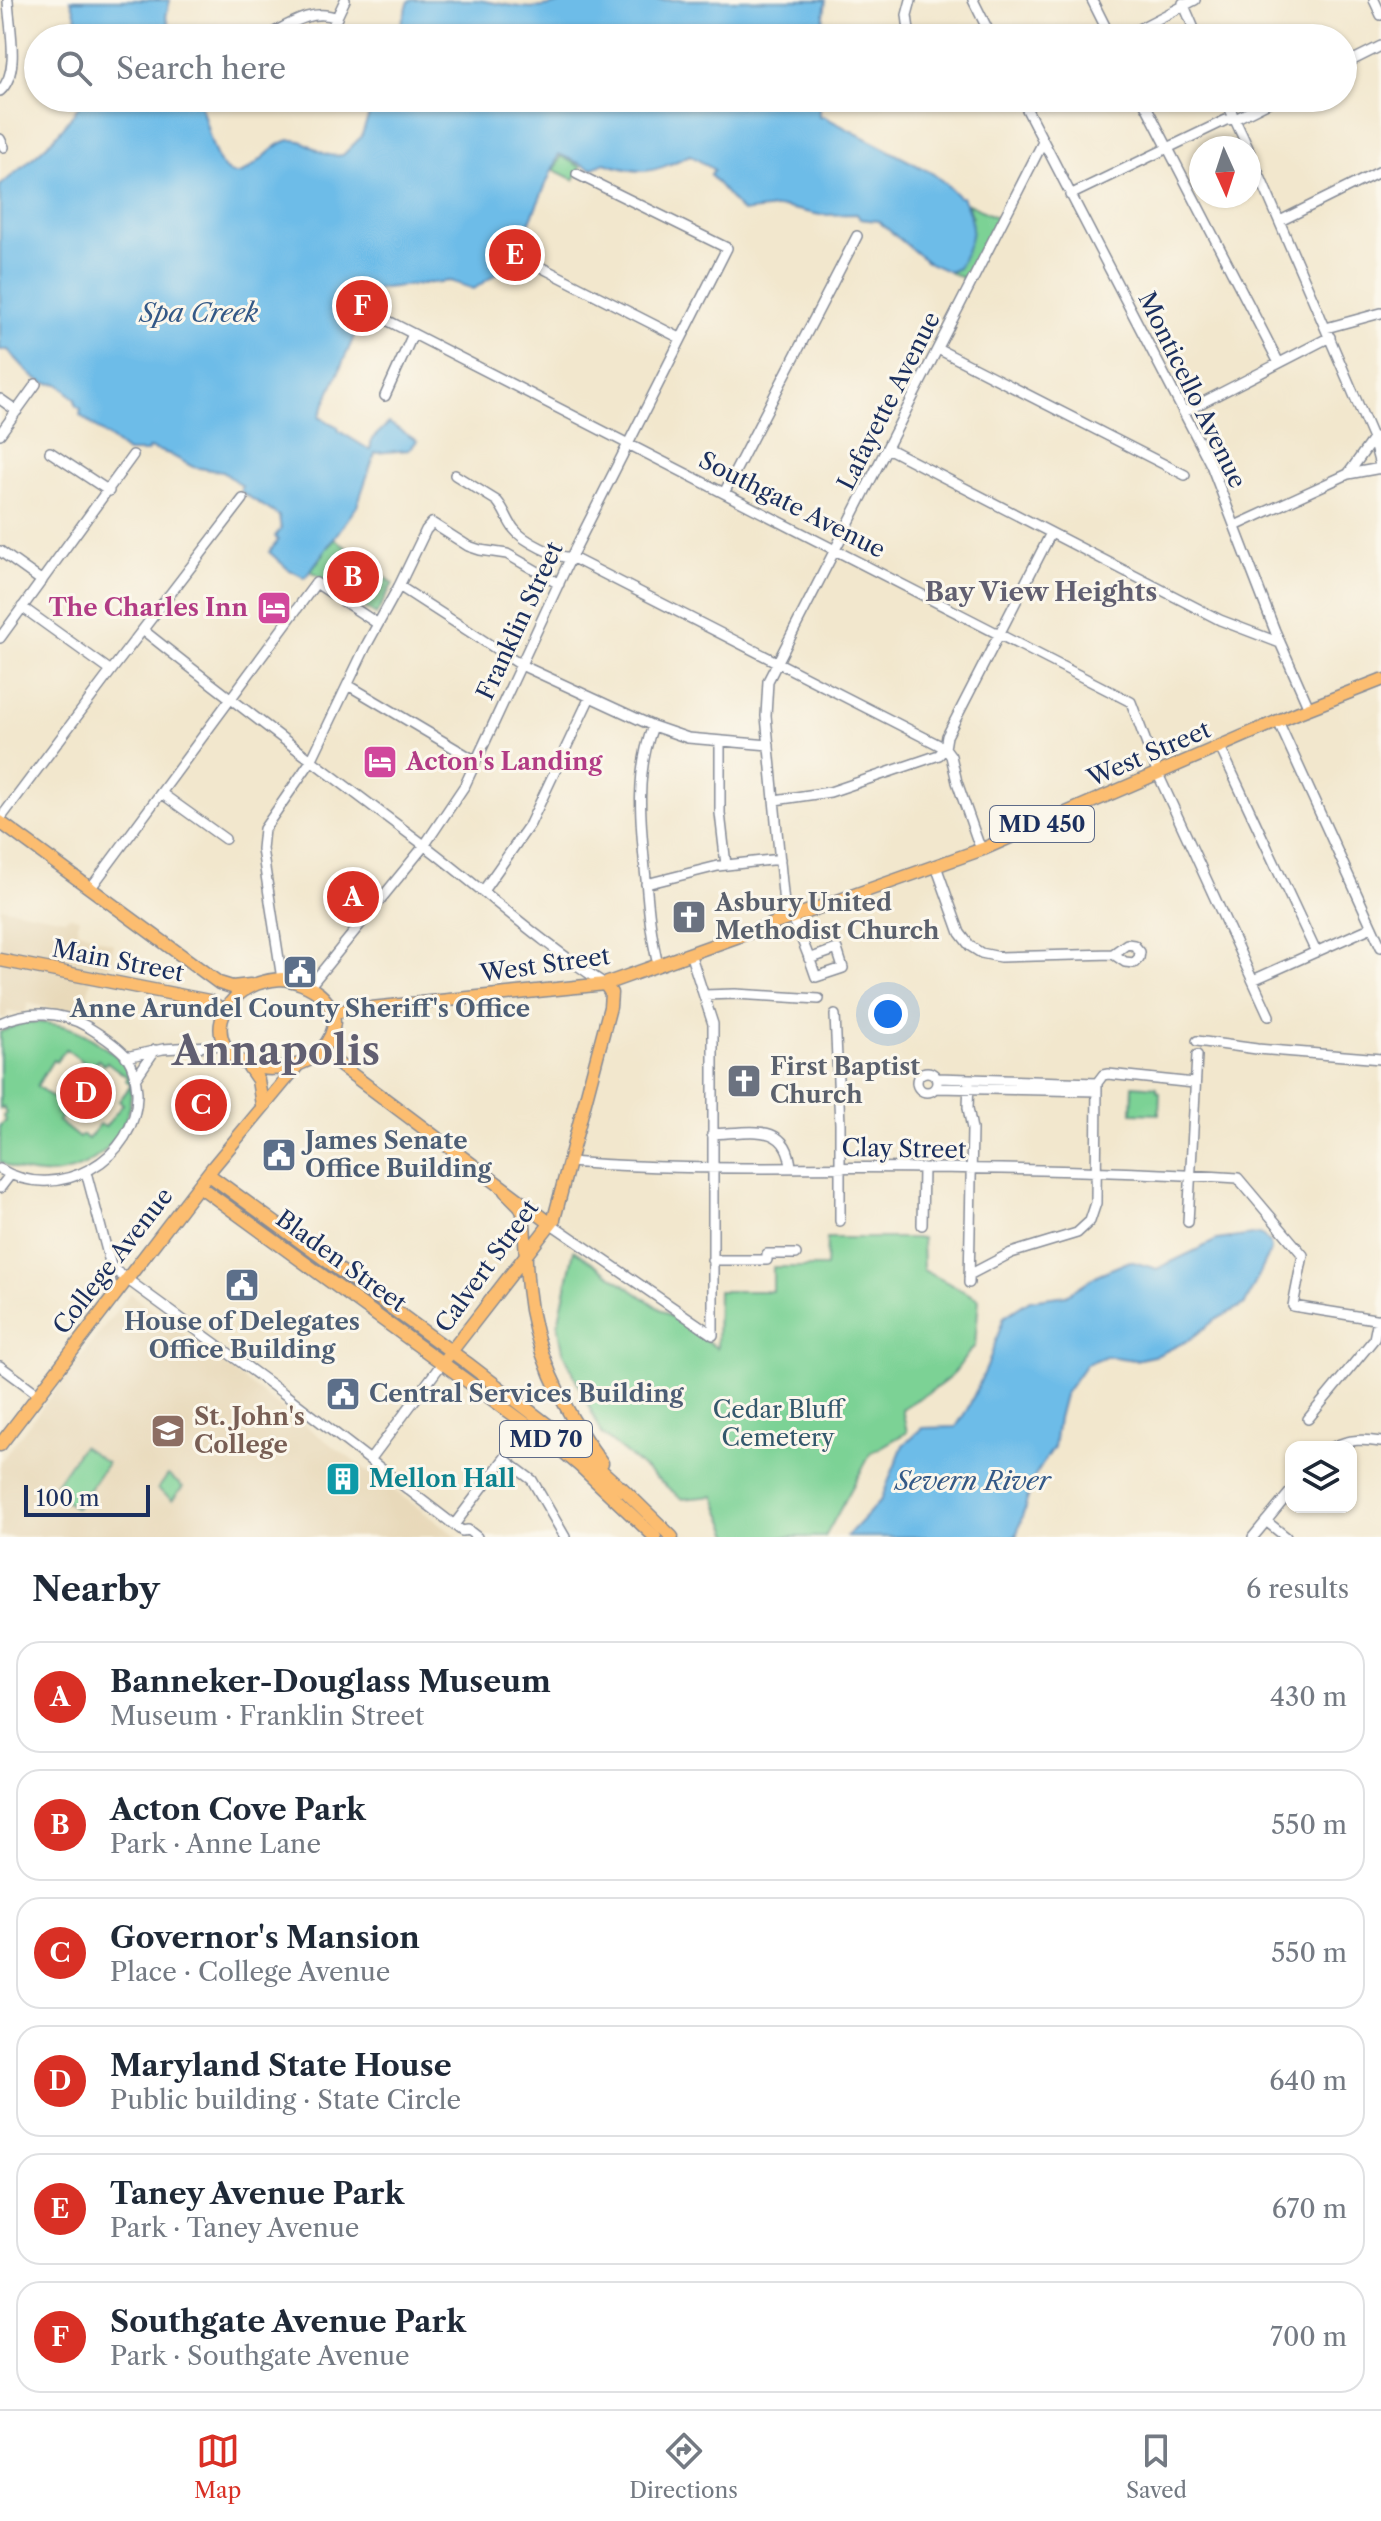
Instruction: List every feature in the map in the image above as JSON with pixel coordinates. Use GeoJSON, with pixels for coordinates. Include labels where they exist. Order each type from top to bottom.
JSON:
{"type":"FeatureCollection","features":[{"type":"Feature","properties":{"kind":"main road","name":"West Street"},"geometry":{"type":"LineString","coordinates":[[332,1012],[605,984],[983,849],[1278,721],[1381,680]]}},
{"type":"Feature","properties":{"kind":"main road"},"geometry":{"type":"LineString","coordinates":[[0,820],[219,983],[232,987],[282,979],[310,986],[324,997],[332,1012],[332,1031],[321,1051],[297,1066],[271,1068],[247,1064]]}},
{"type":"Feature","properties":{"kind":"main road","name":"Main Street"},"geometry":{"type":"LineString","coordinates":[[0,960],[209,1001],[224,1011]]}},
{"type":"Feature","properties":{"kind":"main road","name":"Calvert Street"},"geometry":{"type":"LineString","coordinates":[[447,1357],[554,1219],[610,1007],[611,993],[605,984]]}},
{"type":"Feature","properties":{"kind":"main road"},"geometry":{"type":"LineString","coordinates":[[253,985],[239,993],[224,1011],[221,1026],[224,1045],[247,1064],[258,1080],[262,1105]]}},
{"type":"Feature","properties":{"kind":"main road"},"geometry":{"type":"LineString","coordinates":[[321,1051],[550,1223]]}},
{"type":"Feature","properties":{"kind":"main road","name":"College Avenue"},"geometry":{"type":"LineString","coordinates":[[0,1445],[262,1105],[297,1066]]}},
{"type":"Feature","properties":{"kind":"main road","name":"Bladen Street"},"geometry":{"type":"LineString","coordinates":[[208,1174],[447,1357],[647,1521]]}},
{"type":"Feature","properties":{"kind":"main road","name":"Bladen Street"},"geometry":{"type":"LineString","coordinates":[[199,1186],[570,1442],[624,1491]]}},
{"type":"Feature","properties":{"kind":"main road"},"geometry":{"type":"LineString","coordinates":[[505,1191],[523,1213],[529,1297],[534,1323],[556,1387],[600,1462],[624,1491]]}},
{"type":"Feature","properties":{"kind":"main road","name":"MD 70"},"geometry":{"type":"LineString","coordinates":[[624,1491],[655,1537]]}},
{"type":"Feature","properties":{"kind":"main road","name":"MD 70"},"geometry":{"type":"LineString","coordinates":[[647,1521],[672,1537]]}},
{"type":"Feature","properties":{"kind":"street"},"geometry":{"type":"LineString","coordinates":[[0,91],[8,82],[12,66],[8,0]]}},
{"type":"Feature","properties":{"kind":"street"},"geometry":{"type":"LineString","coordinates":[[334,24],[345,0]]}},
{"type":"Feature","properties":{"kind":"street"},"geometry":{"type":"LineString","coordinates":[[908,24],[911,0]]}},
{"type":"Feature","properties":{"kind":"street"},"geometry":{"type":"LineString","coordinates":[[973,0],[985,24]]}},
{"type":"Feature","properties":{"kind":"street"},"geometry":{"type":"LineString","coordinates":[[1092,0],[1104,24]]}},
{"type":"Feature","properties":{"kind":"street"},"geometry":{"type":"LineString","coordinates":[[1146,24],[1183,3],[1195,0]]}},
{"type":"Feature","properties":{"kind":"street"},"geometry":{"type":"LineString","coordinates":[[1374,0],[1381,15]]}},
{"type":"Feature","properties":{"kind":"street"},"geometry":{"type":"LineString","coordinates":[[1183,3],[1192,24]]}},
{"type":"Feature","properties":{"kind":"street"},"geometry":{"type":"LineString","coordinates":[[292,24],[311,15],[327,13],[337,18]]}},
{"type":"Feature","properties":{"kind":"street"},"geometry":{"type":"LineString","coordinates":[[1357,58],[1381,46]]}},
{"type":"Feature","properties":{"kind":"street","name":"Monticello Avenue"},"geometry":{"type":"LineString","coordinates":[[1028,112],[1211,465],[1280,643],[1309,708]]}},
{"type":"Feature","properties":{"kind":"street"},"geometry":{"type":"LineString","coordinates":[[1149,112],[1279,363]]}},
{"type":"Feature","properties":{"kind":"street"},"geometry":{"type":"LineString","coordinates":[[1232,112],[1242,136]]}},
{"type":"Feature","properties":{"kind":"street"},"geometry":{"type":"LineString","coordinates":[[1070,195],[1167,147],[1249,112]]}},
{"type":"Feature","properties":{"kind":"street","name":"Lafayette Avenue"},"geometry":{"type":"LineString","coordinates":[[809,959],[784,904],[769,745],[768,681],[1043,142]]}},
{"type":"Feature","properties":{"kind":"street"},"geometry":{"type":"LineString","coordinates":[[1280,221],[1381,171]]}},
{"type":"Feature","properties":{"kind":"street","name":"Franklin Street"},"geometry":{"type":"LineString","coordinates":[[310,986],[454,805],[571,557],[727,248],[577,174]]}},
{"type":"Feature","properties":{"kind":"street"},"geometry":{"type":"LineString","coordinates":[[1235,526],[1348,474],[1381,469],[1377,437],[1261,179]]}},
{"type":"Feature","properties":{"kind":"street"},"geometry":{"type":"LineString","coordinates":[[724,493],[857,236]]}},
{"type":"Feature","properties":{"kind":"street"},"geometry":{"type":"LineString","coordinates":[[521,257],[680,338]]}},
{"type":"Feature","properties":{"kind":"street","name":"Southgate Avenue"},"geometry":{"type":"LineString","coordinates":[[365,309],[1131,702],[1158,774],[1269,1016]]}},
{"type":"Feature","properties":{"kind":"street"},"geometry":{"type":"LineString","coordinates":[[1184,412],[1279,363],[1328,333],[1381,313]]}},
{"type":"Feature","properties":{"kind":"street"},"geometry":{"type":"LineString","coordinates":[[385,396],[413,334]]}},
{"type":"Feature","properties":{"kind":"street"},"geometry":{"type":"LineString","coordinates":[[938,349],[1185,475]]}},
{"type":"Feature","properties":{"kind":"street"},"geometry":{"type":"LineString","coordinates":[[0,434],[36,384]]}},
{"type":"Feature","properties":{"kind":"street"},"geometry":{"type":"LineString","coordinates":[[0,399],[17,411]]}},
{"type":"Feature","properties":{"kind":"street"},"geometry":{"type":"LineString","coordinates":[[1348,474],[1377,437]]}},
{"type":"Feature","properties":{"kind":"street"},"geometry":{"type":"LineString","coordinates":[[887,448],[1220,620],[1280,643]]}},
{"type":"Feature","properties":{"kind":"street"},"geometry":{"type":"LineString","coordinates":[[50,452],[109,491]]}},
{"type":"Feature","properties":{"kind":"street"},"geometry":{"type":"LineString","coordinates":[[0,638],[133,455]]}},
{"type":"Feature","properties":{"kind":"street"},"geometry":{"type":"LineString","coordinates":[[455,475],[497,501],[520,536],[562,558],[571,557],[945,748],[950,753],[957,782],[983,849]]}},
{"type":"Feature","properties":{"kind":"street"},"geometry":{"type":"LineString","coordinates":[[0,820],[243,499]]}},
{"type":"Feature","properties":{"kind":"street"},"geometry":{"type":"LineString","coordinates":[[282,979],[261,838],[269,820],[311,761],[426,530],[432,523],[468,546],[507,554],[559,584]]}},
{"type":"Feature","properties":{"kind":"street"},"geometry":{"type":"LineString","coordinates":[[775,800],[830,792],[939,755],[1051,533]]}},
{"type":"Feature","properties":{"kind":"street"},"geometry":{"type":"LineString","coordinates":[[0,551],[42,581]]}},
{"type":"Feature","properties":{"kind":"street"},"geometry":{"type":"LineString","coordinates":[[90,889],[316,583],[378,624]]}},
{"type":"Feature","properties":{"kind":"street"},"geometry":{"type":"LineString","coordinates":[[399,586],[521,665],[653,726],[688,738],[769,745]]}},
{"type":"Feature","properties":{"kind":"street"},"geometry":{"type":"LineString","coordinates":[[22,607],[111,671]]}},
{"type":"Feature","properties":{"kind":"street"},"geometry":{"type":"LineString","coordinates":[[143,630],[230,700],[605,984]]}},
{"type":"Feature","properties":{"kind":"street"},"geometry":{"type":"LineString","coordinates":[[348,685],[476,761]]}},
{"type":"Feature","properties":{"kind":"street"},"geometry":{"type":"LineString","coordinates":[[483,891],[530,824],[590,697]]}},
{"type":"Feature","properties":{"kind":"street"},"geometry":{"type":"LineString","coordinates":[[1278,721],[1381,947]]}},
{"type":"Feature","properties":{"kind":"street"},"geometry":{"type":"LineString","coordinates":[[653,726],[643,754],[640,823],[649,920],[658,965]]}},
{"type":"Feature","properties":{"kind":"street"},"geometry":{"type":"LineString","coordinates":[[720,742],[720,813],[726,865]]}},
{"type":"Feature","properties":{"kind":"street"},"geometry":{"type":"LineString","coordinates":[[1220,747],[1316,952]]}},
{"type":"Feature","properties":{"kind":"street"},"geometry":{"type":"LineString","coordinates":[[161,793],[225,839]]}},
{"type":"Feature","properties":{"kind":"street"},"geometry":{"type":"LineString","coordinates":[[646,884],[726,865],[780,859]]}},
{"type":"Feature","properties":{"kind":"street"},"geometry":{"type":"LineString","coordinates":[[936,866],[960,933],[970,946],[981,953],[1000,957],[1113,954]]}},
{"type":"Feature","properties":{"kind":"street"},"geometry":{"type":"LineString","coordinates":[[1253,980],[1372,927]]}},
{"type":"Feature","properties":{"kind":"street"},"geometry":{"type":"LineString","coordinates":[[550,1223],[713,1335],[713,1024],[690,953]]}},
{"type":"Feature","properties":{"kind":"street"},"geometry":{"type":"LineString","coordinates":[[704,995],[819,999]]}},
{"type":"Feature","properties":{"kind":"street"},"geometry":{"type":"LineString","coordinates":[[0,1023],[31,1014],[60,1016],[81,1023],[97,1032],[126,1057],[136,1078],[135,1114],[126,1137],[114,1152],[86,1172],[42,1181],[10,1175],[0,1169]]}},
{"type":"Feature","properties":{"kind":"street"},"geometry":{"type":"LineString","coordinates":[[835,1015],[840,1221]]}},
{"type":"Feature","properties":{"kind":"street"},"geometry":{"type":"LineString","coordinates":[[1197,1041],[1381,1059]]}},
{"type":"Feature","properties":{"kind":"street"},"geometry":{"type":"LineString","coordinates":[[126,1057],[155,1050],[224,1045]]}},
{"type":"Feature","properties":{"kind":"street"},"geometry":{"type":"LineString","coordinates":[[136,1078],[155,1050]]}},
{"type":"Feature","properties":{"kind":"street"},"geometry":{"type":"LineString","coordinates":[[1188,1222],[1197,1055]]}},
{"type":"Feature","properties":{"kind":"street"},"geometry":{"type":"LineString","coordinates":[[969,1084],[968,1108],[972,1121],[969,1279],[1011,1253],[1077,1233],[1090,1221],[1096,1203],[1097,1087],[1103,1075],[1194,1083]]}},
{"type":"Feature","properties":{"kind":"street"},"geometry":{"type":"LineString","coordinates":[[936,1083],[1097,1087]]}},
{"type":"Feature","properties":{"kind":"street"},"geometry":{"type":"LineString","coordinates":[[712,1134],[769,1132],[788,1148],[791,1168]]}},
{"type":"Feature","properties":{"kind":"street","name":"Clay Street"},"geometry":{"type":"LineString","coordinates":[[569,1162],[712,1169],[923,1168],[1190,1174],[1238,1178],[1303,1255],[1293,1306],[1379,1319]]}},
{"type":"Feature","properties":{"kind":"street"},"geometry":{"type":"LineString","coordinates":[[922,1225],[923,1168]]}},
{"type":"Feature","properties":{"kind":"street"},"geometry":{"type":"LineString","coordinates":[[86,1172],[111,1266],[109,1273],[114,1296]]}},
{"type":"Feature","properties":{"kind":"street"},"geometry":{"type":"LineString","coordinates":[[0,1188],[10,1175]]}},
{"type":"Feature","properties":{"kind":"street"},"geometry":{"type":"LineString","coordinates":[[712,1260],[767,1260],[767,1254],[796,1254]]}},
{"type":"Feature","properties":{"kind":"street"},"geometry":{"type":"LineString","coordinates":[[111,1266],[458,1528],[468,1530],[477,1537]]}},
{"type":"Feature","properties":{"kind":"street"},"geometry":{"type":"LineString","coordinates":[[1308,1419],[1374,1339],[1379,1319]]}},
{"type":"Feature","properties":{"kind":"street","name":"Calvert Street"},"geometry":{"type":"LineString","coordinates":[[370,1460],[447,1357]]}},
{"type":"Feature","properties":{"kind":"street"},"geometry":{"type":"LineString","coordinates":[[0,1366],[38,1394]]}},
{"type":"Feature","properties":{"kind":"street"},"geometry":{"type":"LineString","coordinates":[[458,1528],[523,1434]]}},
{"type":"Feature","properties":{"kind":"street"},"geometry":{"type":"LineString","coordinates":[[1350,1441],[1381,1442]]}},
{"type":"Feature","properties":{"kind":"street"},"geometry":{"type":"LineString","coordinates":[[504,1459],[532,1480],[565,1537]]}},
{"type":"Feature","properties":{"kind":"street"},"geometry":{"type":"LineString","coordinates":[[1253,1537],[1285,1498]]}},
{"type":"Feature","properties":{"kind":"street"},"geometry":{"type":"LineString","coordinates":[[1266,1521],[1286,1537]]}},
{"type":"Feature","properties":{"kind":"shaded area"},"geometry":{"type":"Polygon","coordinates":[[[0,907],[65,919],[70,916],[79,918],[77,930],[114,944],[107,976],[93,974],[82,1016],[28,1003],[25,1013],[8,1011],[6,1018],[0,1017],[0,907]]]}},
{"type":"Feature","properties":{"kind":"shaded area","name":"St. John's College"},"geometry":{"type":"Polygon","coordinates":[[[130,1293],[458,1537],[0,1537],[0,1462],[130,1293]]]}},
{"type":"Feature","properties":{"kind":"green space"},"geometry":{"type":"Polygon","coordinates":[[[561,156],[581,167],[574,180],[554,170],[561,156]]]}},
{"type":"Feature","properties":{"kind":"green space"},"geometry":{"type":"Polygon","coordinates":[[[966,203],[998,218],[966,280],[949,272],[958,268],[972,216],[966,203]]]}},
{"type":"Feature","properties":{"kind":"green space"},"geometry":{"type":"Polygon","coordinates":[[[335,539],[393,583],[376,615],[311,571],[324,554],[321,551],[325,544],[329,547],[335,539]]]}},
{"type":"Feature","properties":{"kind":"green space"},"geometry":{"type":"Polygon","coordinates":[[[26,1022],[66,1027],[84,1034],[123,1061],[131,1082],[131,1093],[127,1117],[117,1137],[103,1153],[85,1165],[65,1172],[44,1174],[22,1171],[0,1162],[0,1125],[6,1121],[3,1116],[6,1114],[3,1107],[0,1109],[0,1032],[26,1022]],[[66,1049],[56,1062],[53,1060],[37,1086],[62,1105],[56,1113],[61,1117],[58,1121],[79,1138],[83,1135],[88,1139],[100,1124],[105,1127],[123,1104],[119,1101],[131,1085],[127,1077],[107,1062],[104,1065],[98,1060],[91,1068],[66,1049]]]}},
{"type":"Feature","properties":{"kind":"green space"},"geometry":{"type":"Polygon","coordinates":[[[1133,1085],[1157,1087],[1160,1092],[1159,1114],[1132,1113],[1133,1085]]]}},
{"type":"Feature","properties":{"kind":"green space","name":"Cedar Bluff Cemetery"},"geometry":{"type":"Polygon","coordinates":[[[827,1238],[922,1238],[923,1270],[979,1299],[975,1346],[945,1381],[902,1409],[907,1432],[871,1453],[825,1537],[731,1537],[714,1496],[682,1499],[602,1434],[563,1351],[558,1324],[574,1250],[717,1348],[718,1291],[773,1291],[773,1267],[826,1267],[827,1238]]]}},
{"type":"Feature","properties":{"kind":"green space"},"geometry":{"type":"Polygon","coordinates":[[[82,1446],[107,1463],[76,1508],[51,1491],[82,1446]]]}},
{"type":"Feature","properties":{"kind":"green space"},"geometry":{"type":"Polygon","coordinates":[[[168,1475],[183,1487],[172,1500],[158,1489],[168,1475]]]}},
{"type":"Feature","properties":{"kind":"water"},"geometry":{"type":"Polygon","coordinates":[[[71,0],[170,0],[166,17],[169,24],[79,24],[71,0]]]}},
{"type":"Feature","properties":{"kind":"water"},"geometry":{"type":"Polygon","coordinates":[[[476,0],[533,8],[568,0],[826,0],[823,24],[401,24],[409,1],[476,0]]]}},
{"type":"Feature","properties":{"kind":"water","name":"Spa Creek"},"geometry":{"type":"Polygon","coordinates":[[[74,112],[203,112],[217,157],[225,170],[234,174],[243,172],[282,143],[291,140],[304,142],[327,154],[343,155],[361,137],[370,112],[819,112],[819,117],[823,116],[932,173],[946,184],[962,197],[971,217],[972,233],[958,268],[949,272],[927,262],[878,221],[860,219],[857,214],[820,215],[783,207],[742,212],[710,175],[714,170],[690,155],[657,169],[639,171],[604,163],[592,169],[559,154],[512,263],[474,289],[450,281],[375,289],[359,312],[363,316],[319,417],[370,450],[372,439],[389,423],[417,441],[409,450],[375,453],[357,506],[305,578],[288,569],[269,552],[278,541],[275,536],[281,529],[279,516],[240,491],[242,486],[223,472],[193,467],[169,454],[149,448],[147,452],[127,452],[80,415],[81,409],[76,406],[75,399],[59,384],[45,383],[32,376],[8,350],[0,350],[0,186],[66,124],[74,112]]]}},
{"type":"Feature","properties":{"kind":"water","name":"Severn River"},"geometry":{"type":"Polygon","coordinates":[[[1260,1234],[1270,1244],[1271,1250],[1245,1304],[1215,1320],[1189,1340],[1158,1355],[1135,1360],[1106,1356],[1086,1364],[1064,1395],[1054,1447],[1034,1477],[1016,1537],[846,1537],[881,1500],[903,1445],[922,1428],[956,1427],[987,1367],[1004,1317],[1030,1300],[1066,1295],[1099,1274],[1130,1261],[1157,1269],[1217,1240],[1260,1234]]]}},
{"type":"Feature","properties":{"kind":"place","name":"Taney Avenue Park"},"geometry":{"type":"Point","coordinates":[515,255]}},
{"type":"Feature","properties":{"kind":"place","name":"Southgate Avenue Park"},"geometry":{"type":"Point","coordinates":[362,306]}},
{"type":"Feature","properties":{"kind":"place","name":"Acton Cove Park"},"geometry":{"type":"Point","coordinates":[353,577]}},
{"type":"Feature","properties":{"kind":"place","name":"The Charles Inn"},"geometry":{"type":"Point","coordinates":[274,608]}},
{"type":"Feature","properties":{"kind":"place","name":"Acton's Landing"},"geometry":{"type":"Point","coordinates":[380,762]}},
{"type":"Feature","properties":{"kind":"place","name":"Banneker-Douglass Museum"},"geometry":{"type":"Point","coordinates":[353,897]}},
{"type":"Feature","properties":{"kind":"place","name":"Asbury United Methodist Church"},"geometry":{"type":"Point","coordinates":[689,917]}},
{"type":"Feature","properties":{"kind":"place","name":"Anne Arundel County Sheriff's Office"},"geometry":{"type":"Point","coordinates":[300,972]}},
{"type":"Feature","properties":{"kind":"place","name":"First Baptist Church"},"geometry":{"type":"Point","coordinates":[744,1081]}},
{"type":"Feature","properties":{"kind":"place","name":"Maryland State House"},"geometry":{"type":"Point","coordinates":[86,1093]}},
{"type":"Feature","properties":{"kind":"place","name":"Governor's Mansion"},"geometry":{"type":"Point","coordinates":[201,1105]}},
{"type":"Feature","properties":{"kind":"place","name":"James Senate Office Building"},"geometry":{"type":"Point","coordinates":[279,1155]}},
{"type":"Feature","properties":{"kind":"place","name":"House of Delegates Office Building"},"geometry":{"type":"Point","coordinates":[242,1285]}},
{"type":"Feature","properties":{"kind":"place","name":"Central Services Building"},"geometry":{"type":"Point","coordinates":[343,1394]}},
{"type":"Feature","properties":{"kind":"place","name":"St. John's College"},"geometry":{"type":"Point","coordinates":[168,1431]}},
{"type":"Feature","properties":{"kind":"place","name":"Mellon Hall"},"geometry":{"type":"Point","coordinates":[343,1479]}},
{"type":"Feature","properties":{"kind":"district","name":"Bay View Heights"},"geometry":{"type":"Point","coordinates":[1041,592]}},
{"type":"Feature","properties":{"kind":"district","name":"Annapolis"},"geometry":{"type":"Point","coordinates":[276,1051]}}]}
